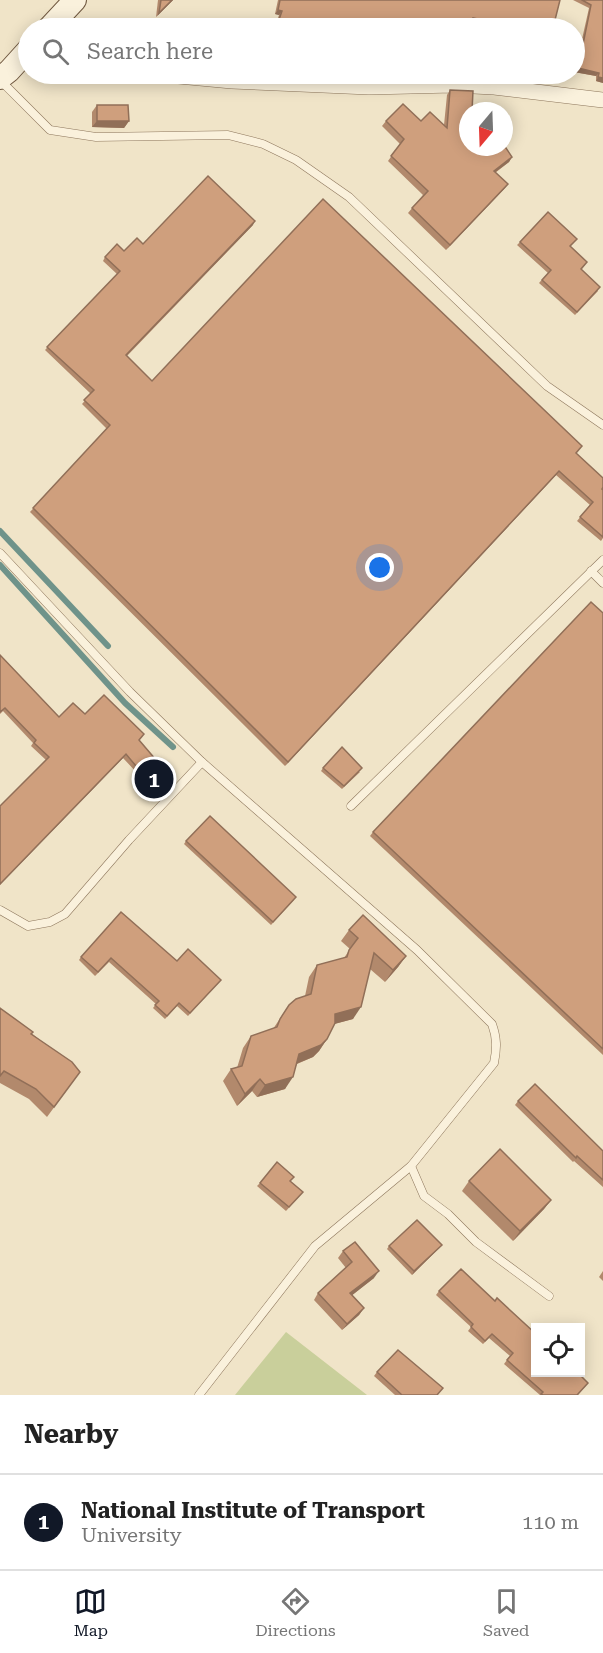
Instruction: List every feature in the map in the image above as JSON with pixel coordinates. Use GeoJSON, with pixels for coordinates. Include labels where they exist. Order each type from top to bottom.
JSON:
{"type":"FeatureCollection","features":[{"type":"Feature","properties":{"kind":"main road"},"geometry":{"type":"LineString","coordinates":[[58,18],[75,0]]}},
{"type":"Feature","properties":{"kind":"street"},"geometry":{"type":"LineString","coordinates":[[300,84],[369,87],[464,85],[603,100]]}},
{"type":"Feature","properties":{"kind":"lane"},"geometry":{"type":"LineString","coordinates":[[9,75],[50,130],[96,137],[228,135],[262,144],[296,160],[349,197],[547,386],[603,425]]}},
{"type":"Feature","properties":{"kind":"lane"},"geometry":{"type":"LineString","coordinates":[[0,553],[130,692],[202,762],[417,950],[492,1024],[496,1043],[494,1063],[411,1166],[315,1246],[199,1395]]}},
{"type":"Feature","properties":{"kind":"lane"},"geometry":{"type":"LineString","coordinates":[[351,806],[603,560]]}},
{"type":"Feature","properties":{"kind":"lane"},"geometry":{"type":"LineString","coordinates":[[591,571],[603,583]]}},
{"type":"Feature","properties":{"kind":"lane"},"geometry":{"type":"LineString","coordinates":[[0,910],[28,926],[50,922],[66,914],[129,840],[202,762]]}},
{"type":"Feature","properties":{"kind":"lane"},"geometry":{"type":"LineString","coordinates":[[411,1166],[424,1196],[448,1214],[476,1242],[549,1296]]}},
{"type":"Feature","properties":{"kind":"green space"},"geometry":{"type":"Polygon","coordinates":[[[286,1332],[367,1395],[235,1395],[286,1332]]]}},
{"type":"Feature","properties":{"kind":"building"},"geometry":{"type":"Polygon","coordinates":[[[161,0],[172,0],[159,13],[161,0]]]}},
{"type":"Feature","properties":{"kind":"building"},"geometry":{"type":"Polygon","coordinates":[[[280,0],[560,0],[556,18],[280,18],[282,11],[278,10],[280,0]]]}},
{"type":"Feature","properties":{"kind":"building"},"geometry":{"type":"Polygon","coordinates":[[[582,0],[603,0],[603,78],[598,77],[599,73],[585,70],[585,34],[591,5],[582,0]]]}},
{"type":"Feature","properties":{"kind":"building"},"geometry":{"type":"Polygon","coordinates":[[[450,90],[473,91],[472,102],[459,102],[459,156],[512,157],[494,171],[508,184],[450,245],[412,208],[428,191],[391,156],[404,139],[386,121],[403,104],[421,121],[430,112],[447,128],[450,90]]]}},
{"type":"Feature","properties":{"kind":"building"},"geometry":{"type":"Polygon","coordinates":[[[97,105],[128,105],[129,121],[97,121],[97,105]]]}},
{"type":"Feature","properties":{"kind":"building"},"geometry":{"type":"Polygon","coordinates":[[[208,176],[255,221],[126,355],[152,381],[323,199],[582,446],[576,453],[603,478],[603,537],[580,517],[593,502],[559,471],[288,762],[33,508],[110,425],[84,400],[94,390],[47,347],[120,271],[105,257],[117,244],[124,251],[137,238],[143,244],[208,176]]]}},
{"type":"Feature","properties":{"kind":"building"},"geometry":{"type":"Polygon","coordinates":[[[548,212],[577,239],[570,246],[587,262],[581,269],[600,287],[577,312],[542,280],[551,270],[520,242],[548,212]]]}},
{"type":"Feature","properties":{"kind":"building"},"geometry":{"type":"Polygon","coordinates":[[[591,602],[603,613],[603,1049],[373,832],[591,602]]]}},
{"type":"Feature","properties":{"kind":"building"},"geometry":{"type":"Polygon","coordinates":[[[0,655],[59,717],[73,703],[85,714],[104,695],[144,734],[139,740],[156,760],[141,772],[126,754],[0,884],[0,806],[49,757],[34,743],[36,740],[5,708],[0,712],[0,655]]]}},
{"type":"Feature","properties":{"kind":"building"},"geometry":{"type":"Polygon","coordinates":[[[342,747],[362,768],[344,786],[323,768],[342,747]]]}},
{"type":"Feature","properties":{"kind":"building"},"geometry":{"type":"Polygon","coordinates":[[[210,816],[296,897],[273,922],[186,841],[210,816]]]}},
{"type":"Feature","properties":{"kind":"building"},"geometry":{"type":"Polygon","coordinates":[[[121,912],[177,961],[188,949],[221,980],[190,1013],[179,1003],[167,1016],[155,1005],[159,1001],[111,958],[98,972],[81,957],[121,912]]]}},
{"type":"Feature","properties":{"kind":"building"},"geometry":{"type":"Polygon","coordinates":[[[363,915],[406,956],[393,970],[374,953],[361,1007],[335,1014],[335,1023],[327,1039],[321,1045],[299,1054],[293,1077],[265,1085],[260,1079],[245,1094],[231,1069],[242,1066],[251,1036],[277,1027],[289,1005],[296,999],[311,994],[317,965],[347,957],[358,938],[349,930],[363,915]]]}},
{"type":"Feature","properties":{"kind":"building"},"geometry":{"type":"Polygon","coordinates":[[[0,1008],[33,1032],[31,1034],[72,1062],[80,1072],[54,1107],[36,1089],[4,1071],[0,1076],[0,1008]]]}},
{"type":"Feature","properties":{"kind":"building"},"geometry":{"type":"Polygon","coordinates":[[[535,1084],[603,1151],[603,1180],[577,1156],[576,1158],[518,1101],[535,1084]]]}},
{"type":"Feature","properties":{"kind":"building"},"geometry":{"type":"Polygon","coordinates":[[[500,1149],[551,1200],[520,1231],[469,1181],[500,1149]]]}},
{"type":"Feature","properties":{"kind":"building"},"geometry":{"type":"Polygon","coordinates":[[[277,1162],[294,1177],[290,1181],[303,1192],[289,1207],[260,1183],[277,1162]]]}},
{"type":"Feature","properties":{"kind":"building"},"geometry":{"type":"Polygon","coordinates":[[[417,1220],[442,1245],[414,1271],[389,1246],[417,1220]]]}},
{"type":"Feature","properties":{"kind":"building"},"geometry":{"type":"Polygon","coordinates":[[[355,1242],[379,1271],[350,1293],[364,1308],[347,1324],[318,1293],[352,1262],[343,1251],[355,1242]]]}},
{"type":"Feature","properties":{"kind":"building"},"geometry":{"type":"Polygon","coordinates":[[[461,1269],[495,1301],[497,1298],[531,1329],[531,1377],[582,1377],[588,1383],[577,1395],[541,1394],[543,1392],[507,1360],[513,1353],[492,1334],[485,1341],[471,1327],[473,1324],[439,1291],[461,1269]]]}},
{"type":"Feature","properties":{"kind":"building"},"geometry":{"type":"Polygon","coordinates":[[[398,1350],[443,1388],[437,1395],[402,1395],[377,1372],[398,1350]]]}},
{"type":"Feature","properties":{"kind":"waterway"},"geometry":{"type":"LineString","coordinates":[[0,531],[108,646]]}},
{"type":"Feature","properties":{"kind":"waterway"},"geometry":{"type":"LineString","coordinates":[[0,565],[125,703],[173,747]]}},
{"type":"Feature","properties":{"kind":"place","name":"National Institute of Transport"},"geometry":{"type":"Point","coordinates":[154,779]}}]}
